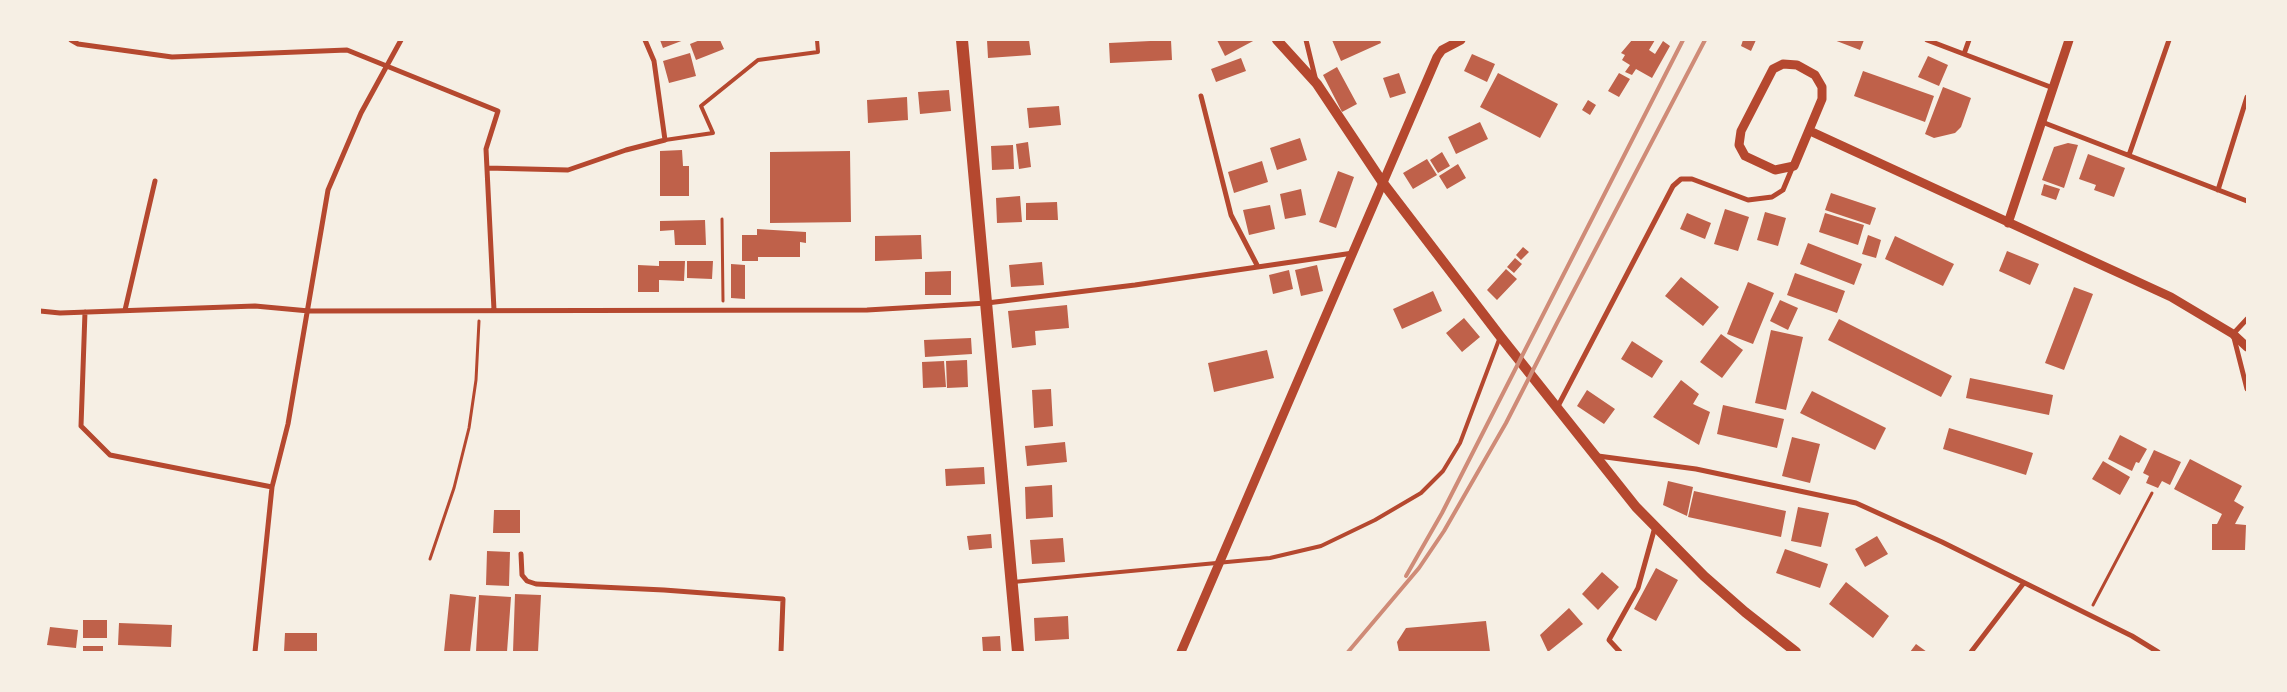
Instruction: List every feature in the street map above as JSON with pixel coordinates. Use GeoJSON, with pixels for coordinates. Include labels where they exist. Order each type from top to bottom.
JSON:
{"type":"FeatureCollection","features":[{"type":"Feature","properties":{"kind":"main road"},"geometry":{"type":"LineString","coordinates":[[962,40],[1018,652]]}},
{"type":"Feature","properties":{"kind":"main road"},"geometry":{"type":"LineString","coordinates":[[1277,40],[1317,84],[1383,183],[1500,336],[1636,507],[1704,576],[1745,612],[1796,652]]}},
{"type":"Feature","properties":{"kind":"street"},"geometry":{"type":"LineString","coordinates":[[71,40],[78,44],[172,57],[347,50],[498,111],[486,149],[494,310]]}},
{"type":"Feature","properties":{"kind":"street"},"geometry":{"type":"LineString","coordinates":[[255,652],[272,488],[288,424],[328,190],[361,113],[401,40]]}},
{"type":"Feature","properties":{"kind":"street"},"geometry":{"type":"LineString","coordinates":[[488,168],[568,170],[626,150],[665,140],[654,61],[645,40]]}},
{"type":"Feature","properties":{"kind":"street"},"geometry":{"type":"LineString","coordinates":[[1306,40],[1317,84]]}},
{"type":"Feature","properties":{"kind":"street"},"geometry":{"type":"LineString","coordinates":[[1181,652],[1436,57],[1442,50],[1461,40]]}},
{"type":"Feature","properties":{"kind":"street"},"geometry":{"type":"LineString","coordinates":[[1928,40],[2053,88]]}},
{"type":"Feature","properties":{"kind":"street"},"geometry":{"type":"LineString","coordinates":[[1964,54],[1968,40]]}},
{"type":"Feature","properties":{"kind":"street"},"geometry":{"type":"LineString","coordinates":[[2008,223],[2069,40]]}},
{"type":"Feature","properties":{"kind":"street"},"geometry":{"type":"LineString","coordinates":[[2129,155],[2169,40]]}},
{"type":"Feature","properties":{"kind":"street"},"geometry":{"type":"LineString","coordinates":[[1557,408],[1673,186],[1681,179],[1692,179],[1748,200],[1772,197],[1783,190],[1794,166],[1810,131],[1822,99],[1822,87],[1815,75],[1797,65],[1783,64],[1772,68],[1741,131],[1739,145],[1745,156],[1759,164],[1775,170],[1794,166]]}},
{"type":"Feature","properties":{"kind":"street"},"geometry":{"type":"LineString","coordinates":[[1201,96],[1231,215],[1258,267]]}},
{"type":"Feature","properties":{"kind":"street"},"geometry":{"type":"LineString","coordinates":[[2218,190],[2247,97]]}},
{"type":"Feature","properties":{"kind":"street"},"geometry":{"type":"LineString","coordinates":[[2042,122],[2247,201]]}},
{"type":"Feature","properties":{"kind":"street"},"geometry":{"type":"LineString","coordinates":[[1810,131],[2171,297],[2233,334],[2247,347]]}},
{"type":"Feature","properties":{"kind":"street"},"geometry":{"type":"LineString","coordinates":[[125,310],[155,181]]}},
{"type":"Feature","properties":{"kind":"street"},"geometry":{"type":"LineString","coordinates":[[40,310],[85,312],[256,306],[309,310],[867,310],[987,302],[1135,285],[1353,253]]}},
{"type":"Feature","properties":{"kind":"street"},"geometry":{"type":"LineString","coordinates":[[85,312],[81,426],[110,455],[272,488]]}},
{"type":"Feature","properties":{"kind":"street"},"geometry":{"type":"LineString","coordinates":[[2233,334],[2247,319]]}},
{"type":"Feature","properties":{"kind":"street"},"geometry":{"type":"LineString","coordinates":[[2233,334],[2247,389]]}},
{"type":"Feature","properties":{"kind":"street"},"geometry":{"type":"LineString","coordinates":[[1594,456],[1696,469],[1856,503],[1942,542],[2023,584],[2088,614],[2132,636],[2158,652]]}},
{"type":"Feature","properties":{"kind":"street"},"geometry":{"type":"LineString","coordinates":[[1620,652],[1609,640],[1638,588],[1655,527]]}},
{"type":"Feature","properties":{"kind":"street"},"geometry":{"type":"LineString","coordinates":[[521,554],[522,575],[527,581],[536,584],[664,590],[783,599],[781,652]]}},
{"type":"Feature","properties":{"kind":"street"},"geometry":{"type":"LineString","coordinates":[[1971,652],[2023,584]]}},
{"type":"Feature","properties":{"kind":"lane"},"geometry":{"type":"LineString","coordinates":[[665,140],[713,133],[701,106],[758,60],[818,52],[817,40]]}},
{"type":"Feature","properties":{"kind":"lane"},"geometry":{"type":"LineString","coordinates":[[1011,582],[1270,558],[1320,546],[1375,520],[1421,493],[1444,471],[1460,444],[1500,336]]}},
{"type":"Feature","properties":{"kind":"path"},"geometry":{"type":"LineString","coordinates":[[722,219],[723,310]]}},
{"type":"Feature","properties":{"kind":"path"},"geometry":{"type":"LineString","coordinates":[[430,558],[454,488],[469,428],[476,380],[479,310]]}},
{"type":"Feature","properties":{"kind":"path"},"geometry":{"type":"LineString","coordinates":[[2088,614],[2152,494]]}},
{"type":"Feature","properties":{"kind":"building"},"geometry":{"type":"Polygon","coordinates":[[[660,40],[684,40],[663,48],[660,40]]]}},
{"type":"Feature","properties":{"kind":"building"},"geometry":{"type":"Polygon","coordinates":[[[700,40],[720,40],[724,49],[696,60],[690,44],[700,40]]]}},
{"type":"Feature","properties":{"kind":"building"},"geometry":{"type":"Polygon","coordinates":[[[987,40],[1029,40],[1031,55],[988,58],[987,40]]]}},
{"type":"Feature","properties":{"kind":"building"},"geometry":{"type":"Polygon","coordinates":[[[1171,40],[1172,60],[1110,63],[1109,43],[1171,40]]]}},
{"type":"Feature","properties":{"kind":"building"},"geometry":{"type":"Polygon","coordinates":[[[1217,40],[1255,40],[1225,56],[1217,40]]]}},
{"type":"Feature","properties":{"kind":"building"},"geometry":{"type":"Polygon","coordinates":[[[1332,40],[1380,40],[1381,43],[1341,61],[1332,40]]]}},
{"type":"Feature","properties":{"kind":"building"},"geometry":{"type":"Polygon","coordinates":[[[1632,40],[1655,40],[1649,50],[1655,54],[1663,41],[1670,46],[1652,78],[1636,69],[1632,75],[1625,72],[1630,65],[1622,60],[1625,55],[1621,53],[1632,40]]]}},
{"type":"Feature","properties":{"kind":"building"},"geometry":{"type":"Polygon","coordinates":[[[1743,40],[1756,40],[1751,51],[1741,46],[1743,40]]]}},
{"type":"Feature","properties":{"kind":"building"},"geometry":{"type":"Polygon","coordinates":[[[1834,40],[1864,40],[1860,50],[1834,40]]]}},
{"type":"Feature","properties":{"kind":"building"},"geometry":{"type":"Polygon","coordinates":[[[690,53],[696,76],[669,83],[663,61],[690,53]]]}},
{"type":"Feature","properties":{"kind":"building"},"geometry":{"type":"Polygon","coordinates":[[[1472,54],[1495,64],[1487,82],[1464,71],[1472,54]]]}},
{"type":"Feature","properties":{"kind":"building"},"geometry":{"type":"Polygon","coordinates":[[[1928,56],[1948,65],[1939,86],[1918,77],[1928,56]]]}},
{"type":"Feature","properties":{"kind":"building"},"geometry":{"type":"Polygon","coordinates":[[[1241,58],[1246,71],[1216,82],[1211,69],[1241,58]]]}},
{"type":"Feature","properties":{"kind":"building"},"geometry":{"type":"Polygon","coordinates":[[[1337,67],[1357,104],[1342,112],[1323,75],[1337,67]]]}},
{"type":"Feature","properties":{"kind":"building"},"geometry":{"type":"Polygon","coordinates":[[[1863,71],[1934,96],[1925,122],[1854,96],[1863,71]]]}},
{"type":"Feature","properties":{"kind":"building"},"geometry":{"type":"Polygon","coordinates":[[[1399,73],[1406,93],[1390,98],[1383,78],[1399,73]]]}},
{"type":"Feature","properties":{"kind":"building"},"geometry":{"type":"Polygon","coordinates":[[[1498,73],[1558,104],[1540,138],[1480,107],[1498,73]]]}},
{"type":"Feature","properties":{"kind":"building"},"geometry":{"type":"Polygon","coordinates":[[[1619,73],[1630,79],[1619,97],[1608,91],[1619,73]]]}},
{"type":"Feature","properties":{"kind":"building"},"geometry":{"type":"Polygon","coordinates":[[[1943,87],[1971,98],[1961,127],[1955,133],[1934,138],[1925,134],[1943,87]]]}},
{"type":"Feature","properties":{"kind":"building"},"geometry":{"type":"Polygon","coordinates":[[[949,90],[951,111],[920,114],[918,92],[949,90]]]}},
{"type":"Feature","properties":{"kind":"building"},"geometry":{"type":"Polygon","coordinates":[[[907,97],[908,120],[868,123],[867,100],[907,97]]]}},
{"type":"Feature","properties":{"kind":"building"},"geometry":{"type":"Polygon","coordinates":[[[1588,100],[1596,105],[1590,115],[1582,110],[1588,100]]]}},
{"type":"Feature","properties":{"kind":"building"},"geometry":{"type":"Polygon","coordinates":[[[1059,106],[1061,125],[1029,128],[1027,108],[1059,106]]]}},
{"type":"Feature","properties":{"kind":"building"},"geometry":{"type":"Polygon","coordinates":[[[1480,122],[1488,139],[1456,154],[1448,137],[1480,122]]]}},
{"type":"Feature","properties":{"kind":"building"},"geometry":{"type":"Polygon","coordinates":[[[1300,138],[1307,160],[1277,170],[1270,148],[1300,138]]]}},
{"type":"Feature","properties":{"kind":"building"},"geometry":{"type":"Polygon","coordinates":[[[1028,142],[1031,167],[1019,169],[1016,144],[1028,142]]]}},
{"type":"Feature","properties":{"kind":"building"},"geometry":{"type":"Polygon","coordinates":[[[2068,143],[2078,145],[2064,188],[2042,180],[2054,147],[2068,143]]]}},
{"type":"Feature","properties":{"kind":"building"},"geometry":{"type":"Polygon","coordinates":[[[1013,145],[1014,169],[992,170],[991,146],[1013,145]]]}},
{"type":"Feature","properties":{"kind":"building"},"geometry":{"type":"Polygon","coordinates":[[[682,150],[683,166],[689,166],[689,196],[660,196],[660,151],[682,150]]]}},
{"type":"Feature","properties":{"kind":"building"},"geometry":{"type":"Polygon","coordinates":[[[850,151],[851,222],[770,223],[770,152],[850,151]]]}},
{"type":"Feature","properties":{"kind":"building"},"geometry":{"type":"Polygon","coordinates":[[[1442,152],[1450,166],[1438,173],[1430,160],[1442,152]]]}},
{"type":"Feature","properties":{"kind":"building"},"geometry":{"type":"Polygon","coordinates":[[[2088,154],[2125,168],[2114,197],[2094,190],[2096,185],[2079,179],[2088,154]]]}},
{"type":"Feature","properties":{"kind":"building"},"geometry":{"type":"Polygon","coordinates":[[[1427,159],[1437,175],[1413,189],[1403,173],[1427,159]]]}},
{"type":"Feature","properties":{"kind":"building"},"geometry":{"type":"Polygon","coordinates":[[[1262,161],[1268,182],[1234,193],[1228,172],[1262,161]]]}},
{"type":"Feature","properties":{"kind":"building"},"geometry":{"type":"Polygon","coordinates":[[[1458,164],[1466,178],[1447,189],[1439,176],[1458,164]]]}},
{"type":"Feature","properties":{"kind":"building"},"geometry":{"type":"Polygon","coordinates":[[[1338,171],[1354,177],[1336,228],[1319,222],[1338,171]]]}},
{"type":"Feature","properties":{"kind":"building"},"geometry":{"type":"Polygon","coordinates":[[[2044,184],[2060,189],[2056,200],[2041,195],[2044,184]]]}},
{"type":"Feature","properties":{"kind":"building"},"geometry":{"type":"Polygon","coordinates":[[[1301,189],[1306,215],[1285,219],[1280,194],[1301,189]]]}},
{"type":"Feature","properties":{"kind":"building"},"geometry":{"type":"Polygon","coordinates":[[[1831,193],[1876,208],[1870,225],[1825,210],[1831,193]]]}},
{"type":"Feature","properties":{"kind":"building"},"geometry":{"type":"Polygon","coordinates":[[[1020,196],[1022,222],[997,223],[996,198],[1020,196]]]}},
{"type":"Feature","properties":{"kind":"building"},"geometry":{"type":"Polygon","coordinates":[[[1057,202],[1058,220],[1026,220],[1026,203],[1057,202]]]}},
{"type":"Feature","properties":{"kind":"building"},"geometry":{"type":"Polygon","coordinates":[[[1270,205],[1275,229],[1249,235],[1243,210],[1270,205]]]}},
{"type":"Feature","properties":{"kind":"building"},"geometry":{"type":"Polygon","coordinates":[[[1725,209],[1749,217],[1738,251],[1714,244],[1725,209]]]}},
{"type":"Feature","properties":{"kind":"building"},"geometry":{"type":"Polygon","coordinates":[[[1765,212],[1786,218],[1778,246],[1757,240],[1765,212]]]}},
{"type":"Feature","properties":{"kind":"building"},"geometry":{"type":"Polygon","coordinates":[[[1687,213],[1711,223],[1705,239],[1680,229],[1687,213]]]}},
{"type":"Feature","properties":{"kind":"building"},"geometry":{"type":"Polygon","coordinates":[[[1825,213],[1864,225],[1858,245],[1819,232],[1825,213]]]}},
{"type":"Feature","properties":{"kind":"building"},"geometry":{"type":"Polygon","coordinates":[[[705,220],[706,245],[675,245],[674,230],[660,231],[660,221],[705,220]]]}},
{"type":"Feature","properties":{"kind":"building"},"geometry":{"type":"Polygon","coordinates":[[[757,229],[806,232],[806,243],[800,242],[800,257],[758,257],[758,261],[742,261],[742,235],[757,235],[757,229]]]}},
{"type":"Feature","properties":{"kind":"building"},"geometry":{"type":"Polygon","coordinates":[[[921,235],[922,259],[875,261],[875,236],[921,235]]]}},
{"type":"Feature","properties":{"kind":"building"},"geometry":{"type":"Polygon","coordinates":[[[1868,235],[1881,240],[1876,258],[1862,254],[1868,235]]]}},
{"type":"Feature","properties":{"kind":"building"},"geometry":{"type":"Polygon","coordinates":[[[1895,236],[1954,264],[1943,286],[1885,259],[1895,236]]]}},
{"type":"Feature","properties":{"kind":"building"},"geometry":{"type":"Polygon","coordinates":[[[1808,243],[1862,264],[1854,285],[1800,264],[1808,243]]]}},
{"type":"Feature","properties":{"kind":"building"},"geometry":{"type":"Polygon","coordinates":[[[1523,247],[1529,252],[1521,260],[1516,255],[1523,247]]]}},
{"type":"Feature","properties":{"kind":"building"},"geometry":{"type":"Polygon","coordinates":[[[2007,251],[2039,264],[2030,285],[1999,271],[2007,251]]]}},
{"type":"Feature","properties":{"kind":"building"},"geometry":{"type":"Polygon","coordinates":[[[1515,258],[1522,264],[1514,273],[1507,267],[1515,258]]]}},
{"type":"Feature","properties":{"kind":"building"},"geometry":{"type":"Polygon","coordinates":[[[659,261],[685,261],[684,281],[659,280],[659,292],[638,292],[638,265],[659,266],[659,261]]]}},
{"type":"Feature","properties":{"kind":"building"},"geometry":{"type":"Polygon","coordinates":[[[687,261],[713,261],[712,279],[687,278],[687,261]]]}},
{"type":"Feature","properties":{"kind":"building"},"geometry":{"type":"Polygon","coordinates":[[[1042,262],[1044,285],[1011,287],[1009,265],[1042,262]]]}},
{"type":"Feature","properties":{"kind":"building"},"geometry":{"type":"Polygon","coordinates":[[[731,264],[745,265],[745,299],[731,298],[731,264]]]}},
{"type":"Feature","properties":{"kind":"building"},"geometry":{"type":"Polygon","coordinates":[[[1317,265],[1323,291],[1301,296],[1295,270],[1317,265]]]}},
{"type":"Feature","properties":{"kind":"building"},"geometry":{"type":"Polygon","coordinates":[[[1506,269],[1517,279],[1497,300],[1487,290],[1506,269]]]}},
{"type":"Feature","properties":{"kind":"building"},"geometry":{"type":"Polygon","coordinates":[[[1289,270],[1293,289],[1273,294],[1269,275],[1289,270]]]}},
{"type":"Feature","properties":{"kind":"building"},"geometry":{"type":"Polygon","coordinates":[[[951,271],[951,295],[925,295],[925,272],[951,271]]]}},
{"type":"Feature","properties":{"kind":"building"},"geometry":{"type":"Polygon","coordinates":[[[1795,273],[1845,291],[1837,313],[1787,295],[1795,273]]]}},
{"type":"Feature","properties":{"kind":"building"},"geometry":{"type":"Polygon","coordinates":[[[1681,277],[1719,307],[1703,326],[1665,296],[1681,277]]]}},
{"type":"Feature","properties":{"kind":"building"},"geometry":{"type":"Polygon","coordinates":[[[1748,282],[1774,293],[1753,344],[1727,334],[1748,282]]]}},
{"type":"Feature","properties":{"kind":"building"},"geometry":{"type":"Polygon","coordinates":[[[2074,287],[2093,294],[2064,370],[2045,363],[2074,287]]]}},
{"type":"Feature","properties":{"kind":"building"},"geometry":{"type":"Polygon","coordinates":[[[1433,291],[1442,311],[1402,329],[1393,309],[1433,291]]]}},
{"type":"Feature","properties":{"kind":"building"},"geometry":{"type":"Polygon","coordinates":[[[1780,300],[1798,308],[1788,330],[1770,321],[1780,300]]]}},
{"type":"Feature","properties":{"kind":"building"},"geometry":{"type":"Polygon","coordinates":[[[1067,305],[1069,328],[1035,331],[1036,345],[1012,348],[1008,311],[1067,305]]]}},
{"type":"Feature","properties":{"kind":"building"},"geometry":{"type":"Polygon","coordinates":[[[1464,318],[1480,337],[1462,352],[1446,333],[1464,318]]]}},
{"type":"Feature","properties":{"kind":"building"},"geometry":{"type":"Polygon","coordinates":[[[1839,319],[1952,376],[1941,397],[1828,340],[1839,319]]]}},
{"type":"Feature","properties":{"kind":"building"},"geometry":{"type":"Polygon","coordinates":[[[1771,330],[1803,337],[1786,410],[1755,403],[1771,330]]]}},
{"type":"Feature","properties":{"kind":"building"},"geometry":{"type":"Polygon","coordinates":[[[1721,334],[1743,350],[1722,378],[1700,362],[1721,334]]]}},
{"type":"Feature","properties":{"kind":"building"},"geometry":{"type":"Polygon","coordinates":[[[971,338],[972,354],[925,357],[924,340],[971,338]]]}},
{"type":"Feature","properties":{"kind":"building"},"geometry":{"type":"Polygon","coordinates":[[[1632,341],[1663,361],[1652,378],[1621,359],[1632,341]]]}},
{"type":"Feature","properties":{"kind":"building"},"geometry":{"type":"Polygon","coordinates":[[[1267,350],[1274,378],[1214,392],[1208,363],[1267,350]]]}},
{"type":"Feature","properties":{"kind":"building"},"geometry":{"type":"Polygon","coordinates":[[[967,360],[968,387],[947,388],[946,361],[967,360]]]}},
{"type":"Feature","properties":{"kind":"building"},"geometry":{"type":"Polygon","coordinates":[[[944,361],[946,387],[923,388],[922,362],[944,361]]]}},
{"type":"Feature","properties":{"kind":"building"},"geometry":{"type":"Polygon","coordinates":[[[1970,378],[2053,395],[2049,415],[1966,398],[1970,378]]]}},
{"type":"Feature","properties":{"kind":"building"},"geometry":{"type":"Polygon","coordinates":[[[1681,380],[1699,394],[1693,404],[1710,412],[1699,445],[1653,417],[1681,380]]]}},
{"type":"Feature","properties":{"kind":"building"},"geometry":{"type":"Polygon","coordinates":[[[1051,389],[1053,426],[1034,428],[1032,390],[1051,389]]]}},
{"type":"Feature","properties":{"kind":"building"},"geometry":{"type":"Polygon","coordinates":[[[1587,390],[1615,409],[1604,424],[1577,406],[1587,390]]]}},
{"type":"Feature","properties":{"kind":"building"},"geometry":{"type":"Polygon","coordinates":[[[1812,391],[1886,428],[1875,450],[1800,413],[1812,391]]]}},
{"type":"Feature","properties":{"kind":"building"},"geometry":{"type":"Polygon","coordinates":[[[1723,405],[1784,419],[1777,448],[1717,434],[1723,405]]]}},
{"type":"Feature","properties":{"kind":"building"},"geometry":{"type":"Polygon","coordinates":[[[1949,428],[2033,453],[2026,475],[1943,449],[1949,428]]]}},
{"type":"Feature","properties":{"kind":"building"},"geometry":{"type":"Polygon","coordinates":[[[2120,435],[2147,449],[2139,463],[2136,462],[2132,471],[2108,459],[2120,435]]]}},
{"type":"Feature","properties":{"kind":"building"},"geometry":{"type":"Polygon","coordinates":[[[1792,437],[1820,444],[1810,483],[1782,476],[1792,437]]]}},
{"type":"Feature","properties":{"kind":"building"},"geometry":{"type":"Polygon","coordinates":[[[1065,442],[1067,462],[1027,466],[1025,446],[1065,442]]]}},
{"type":"Feature","properties":{"kind":"building"},"geometry":{"type":"Polygon","coordinates":[[[2154,450],[2181,462],[2170,485],[2162,481],[2158,488],[2146,483],[2149,476],[2143,473],[2154,450]]]}},
{"type":"Feature","properties":{"kind":"building"},"geometry":{"type":"Polygon","coordinates":[[[2190,459],[2242,486],[2234,501],[2244,507],[2235,524],[2246,525],[2245,550],[2212,550],[2212,524],[2217,524],[2222,514],[2174,489],[2190,459]]]}},
{"type":"Feature","properties":{"kind":"building"},"geometry":{"type":"Polygon","coordinates":[[[2103,461],[2130,477],[2120,495],[2092,479],[2103,461]]]}},
{"type":"Feature","properties":{"kind":"building"},"geometry":{"type":"Polygon","coordinates":[[[984,467],[985,484],[946,486],[945,469],[984,467]]]}},
{"type":"Feature","properties":{"kind":"building"},"geometry":{"type":"Polygon","coordinates":[[[1668,481],[1693,487],[1687,516],[1663,505],[1668,481]]]}},
{"type":"Feature","properties":{"kind":"building"},"geometry":{"type":"Polygon","coordinates":[[[1052,485],[1053,517],[1026,519],[1025,487],[1052,485]]]}},
{"type":"Feature","properties":{"kind":"building"},"geometry":{"type":"Polygon","coordinates":[[[1694,491],[1786,511],[1781,537],[1688,517],[1694,491]]]}},
{"type":"Feature","properties":{"kind":"building"},"geometry":{"type":"Polygon","coordinates":[[[1798,507],[1829,513],[1821,547],[1791,541],[1798,507]]]}},
{"type":"Feature","properties":{"kind":"building"},"geometry":{"type":"Polygon","coordinates":[[[494,510],[520,510],[520,533],[493,533],[494,510]]]}},
{"type":"Feature","properties":{"kind":"building"},"geometry":{"type":"Polygon","coordinates":[[[991,534],[992,548],[969,550],[967,536],[991,534]]]}},
{"type":"Feature","properties":{"kind":"building"},"geometry":{"type":"Polygon","coordinates":[[[1877,536],[1888,554],[1865,567],[1855,549],[1877,536]]]}},
{"type":"Feature","properties":{"kind":"building"},"geometry":{"type":"Polygon","coordinates":[[[1063,538],[1065,562],[1032,564],[1030,540],[1063,538]]]}},
{"type":"Feature","properties":{"kind":"building"},"geometry":{"type":"Polygon","coordinates":[[[1785,549],[1828,564],[1820,588],[1776,573],[1785,549]]]}},
{"type":"Feature","properties":{"kind":"building"},"geometry":{"type":"Polygon","coordinates":[[[487,551],[510,552],[509,586],[486,585],[487,551]]]}},
{"type":"Feature","properties":{"kind":"building"},"geometry":{"type":"Polygon","coordinates":[[[1656,568],[1678,580],[1656,621],[1634,609],[1656,568]]]}},
{"type":"Feature","properties":{"kind":"building"},"geometry":{"type":"Polygon","coordinates":[[[1602,572],[1619,587],[1598,610],[1582,594],[1602,572]]]}},
{"type":"Feature","properties":{"kind":"building"},"geometry":{"type":"Polygon","coordinates":[[[1846,582],[1889,616],[1873,638],[1829,604],[1846,582]]]}},
{"type":"Feature","properties":{"kind":"building"},"geometry":{"type":"Polygon","coordinates":[[[450,594],[476,597],[470,652],[444,652],[450,594]]]}},
{"type":"Feature","properties":{"kind":"building"},"geometry":{"type":"Polygon","coordinates":[[[515,594],[541,595],[538,652],[513,652],[515,594]]]}},
{"type":"Feature","properties":{"kind":"building"},"geometry":{"type":"Polygon","coordinates":[[[479,595],[511,597],[507,652],[476,652],[479,595]]]}},
{"type":"Feature","properties":{"kind":"building"},"geometry":{"type":"Polygon","coordinates":[[[1569,608],[1583,624],[1548,652],[1540,635],[1569,608]]]}},
{"type":"Feature","properties":{"kind":"building"},"geometry":{"type":"Polygon","coordinates":[[[1068,616],[1069,639],[1035,641],[1034,618],[1068,616]]]}},
{"type":"Feature","properties":{"kind":"building"},"geometry":{"type":"Polygon","coordinates":[[[83,620],[107,620],[107,638],[83,638],[83,620]]]}},
{"type":"Feature","properties":{"kind":"building"},"geometry":{"type":"Polygon","coordinates":[[[1486,621],[1490,652],[1399,652],[1397,642],[1406,628],[1486,621]]]}},
{"type":"Feature","properties":{"kind":"building"},"geometry":{"type":"Polygon","coordinates":[[[119,623],[172,625],[171,647],[118,645],[119,623]]]}},
{"type":"Feature","properties":{"kind":"building"},"geometry":{"type":"Polygon","coordinates":[[[50,627],[78,630],[76,648],[47,645],[50,627]]]}},
{"type":"Feature","properties":{"kind":"building"},"geometry":{"type":"Polygon","coordinates":[[[285,633],[317,633],[317,652],[284,652],[285,633]]]}},
{"type":"Feature","properties":{"kind":"building"},"geometry":{"type":"Polygon","coordinates":[[[1000,636],[1001,652],[983,652],[982,637],[1000,636]]]}},
{"type":"Feature","properties":{"kind":"building"},"geometry":{"type":"Polygon","coordinates":[[[1916,644],[1927,652],[1910,652],[1916,644]]]}},
{"type":"Feature","properties":{"kind":"building"},"geometry":{"type":"Polygon","coordinates":[[[83,646],[103,646],[103,652],[83,652],[83,646]]]}},
{"type":"Feature","properties":{"kind":"railway"},"geometry":{"type":"LineString","coordinates":[[1406,576],[1442,513],[1683,40]]}},
{"type":"Feature","properties":{"kind":"railway"},"geometry":{"type":"LineString","coordinates":[[1348,652],[1419,568],[1444,531],[1506,423],[1705,40]]}}]}
